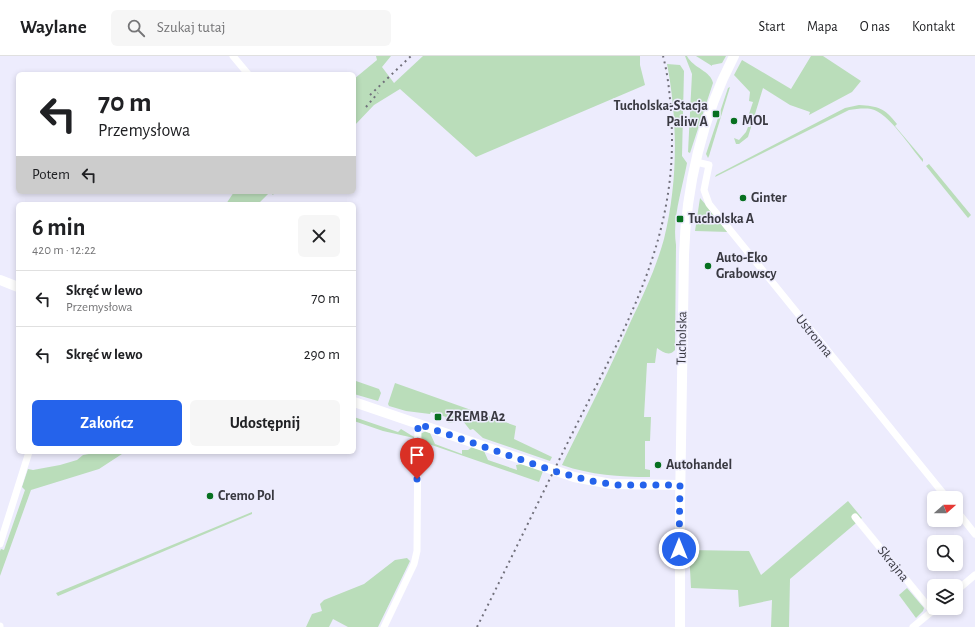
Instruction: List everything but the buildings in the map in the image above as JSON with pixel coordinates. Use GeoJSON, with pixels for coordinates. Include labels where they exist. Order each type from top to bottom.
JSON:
{"type":"FeatureCollection","features":[{"type":"Feature","properties":{"kind":"main road","name":"Tucholska"},"geometry":{"type":"LineString","coordinates":[[680,627],[680,485],[684,243],[688,199],[696,162],[711,109],[734,56]]}},
{"type":"Feature","properties":{"kind":"main road"},"geometry":{"type":"LineString","coordinates":[[0,280],[16,286]]}},
{"type":"Feature","properties":{"kind":"main road"},"geometry":{"type":"LineString","coordinates":[[356,403],[554,471],[591,481],[618,485],[680,485]]}},
{"type":"Feature","properties":{"kind":"street"},"geometry":{"type":"LineString","coordinates":[[233,56],[246,72]]}},
{"type":"Feature","properties":{"kind":"street","name":"Ustronna"},"geometry":{"type":"LineString","coordinates":[[696,162],[709,165],[704,190],[709,204],[941,491]]}},
{"type":"Feature","properties":{"kind":"street"},"geometry":{"type":"LineString","coordinates":[[384,627],[414,564],[417,551],[418,424]]}},
{"type":"Feature","properties":{"kind":"street"},"geometry":{"type":"LineString","coordinates":[[0,544],[28,454]]}},
{"type":"Feature","properties":{"kind":"street","name":"Skrajna"},"geometry":{"type":"LineString","coordinates":[[854,517],[927,602]]}},
{"type":"Feature","properties":{"kind":"street"},"geometry":{"type":"LineString","coordinates":[[963,519],[975,534]]}},
{"type":"Feature","properties":{"kind":"street"},"geometry":{"type":"LineString","coordinates":[[963,585],[975,575]]}},
{"type":"Feature","properties":{"kind":"street"},"geometry":{"type":"LineString","coordinates":[[913,627],[928,615]]}},
{"type":"Feature","properties":{"kind":"green space"},"geometry":{"type":"Polygon","coordinates":[[[376,56],[391,56],[382,67],[394,83],[423,56],[640,56],[640,65],[645,85],[476,157],[400,89],[374,105],[356,124],[356,77],[377,60],[376,56]]]}},
{"type":"Feature","properties":{"kind":"green space"},"geometry":{"type":"Polygon","coordinates":[[[685,56],[687,56],[693,64],[709,75],[713,83],[690,153],[688,152],[692,74],[685,56]]]}},
{"type":"Feature","properties":{"kind":"green space"},"geometry":{"type":"Polygon","coordinates":[[[696,56],[726,56],[722,63],[712,66],[696,56]]]}},
{"type":"Feature","properties":{"kind":"green space"},"geometry":{"type":"Polygon","coordinates":[[[811,56],[823,56],[861,81],[852,92],[809,115],[810,112],[790,105],[763,88],[748,137],[739,144],[736,144],[734,138],[739,140],[746,132],[748,127],[750,127],[753,116],[749,114],[753,102],[749,101],[750,92],[734,75],[742,60],[791,89],[811,56]]]}},
{"type":"Feature","properties":{"kind":"green space"},"geometry":{"type":"Polygon","coordinates":[[[667,64],[680,65],[684,71],[682,156],[687,163],[675,225],[675,350],[668,353],[657,348],[655,363],[647,363],[644,417],[651,417],[650,441],[645,441],[645,469],[650,470],[650,477],[627,477],[594,473],[562,465],[644,292],[657,261],[664,239],[672,196],[675,152],[673,107],[667,64]]]}},
{"type":"Feature","properties":{"kind":"green space"},"geometry":{"type":"Polygon","coordinates":[[[730,87],[708,158],[706,154],[728,88],[730,87]]]}},
{"type":"Feature","properties":{"kind":"green space"},"geometry":{"type":"Polygon","coordinates":[[[859,105],[876,107],[889,114],[897,124],[895,126],[923,159],[923,162],[899,131],[885,117],[871,109],[860,109],[849,110],[715,177],[716,175],[845,108],[859,105]]]}},
{"type":"Feature","properties":{"kind":"green space"},"geometry":{"type":"Polygon","coordinates":[[[929,164],[971,215],[968,218],[926,166],[929,164]]]}},
{"type":"Feature","properties":{"kind":"green space"},"geometry":{"type":"Polygon","coordinates":[[[233,194],[268,194],[260,202],[227,202],[233,194]]]}},
{"type":"Feature","properties":{"kind":"green space"},"geometry":{"type":"Polygon","coordinates":[[[700,198],[729,232],[695,231],[700,198]]]}},
{"type":"Feature","properties":{"kind":"green space"},"geometry":{"type":"Polygon","coordinates":[[[356,381],[379,389],[381,393],[378,401],[356,395],[356,381]]]}},
{"type":"Feature","properties":{"kind":"green space"},"geometry":{"type":"Polygon","coordinates":[[[395,383],[516,426],[514,439],[552,457],[550,461],[483,438],[473,429],[470,430],[463,421],[448,423],[449,421],[445,419],[446,417],[431,412],[430,414],[406,411],[389,406],[388,404],[395,383]]]}},
{"type":"Feature","properties":{"kind":"green space"},"geometry":{"type":"Polygon","coordinates":[[[356,418],[398,432],[401,429],[414,438],[383,431],[356,422],[356,418]]]}},
{"type":"Feature","properties":{"kind":"green space"},"geometry":{"type":"Polygon","coordinates":[[[426,431],[430,433],[435,444],[462,454],[462,450],[468,450],[472,447],[484,451],[488,460],[517,470],[516,465],[522,464],[543,471],[539,482],[420,441],[420,434],[426,431]]]}},
{"type":"Feature","properties":{"kind":"green space"},"geometry":{"type":"Polygon","coordinates":[[[122,454],[99,469],[31,490],[0,576],[0,551],[1,549],[4,550],[25,490],[22,487],[28,469],[33,470],[60,465],[77,460],[83,455],[122,454]]]}},
{"type":"Feature","properties":{"kind":"green space"},"geometry":{"type":"Polygon","coordinates":[[[848,501],[862,518],[790,579],[789,627],[771,627],[772,600],[739,607],[738,590],[691,588],[689,550],[749,551],[761,575],[848,501]]]}},
{"type":"Feature","properties":{"kind":"green space"},"geometry":{"type":"Polygon","coordinates":[[[252,512],[252,514],[58,596],[56,593],[252,512]]]}},
{"type":"Feature","properties":{"kind":"green space"},"geometry":{"type":"Polygon","coordinates":[[[407,558],[410,561],[378,627],[348,627],[333,619],[329,627],[306,627],[312,614],[322,611],[320,604],[324,600],[364,584],[395,560],[407,558]]]}},
{"type":"Feature","properties":{"kind":"green space"},"geometry":{"type":"Polygon","coordinates":[[[907,588],[924,608],[916,618],[899,595],[907,588]]]}},
{"type":"Feature","properties":{"kind":"railway"},"geometry":{"type":"LineString","coordinates":[[370,95],[411,56]]}},
{"type":"Feature","properties":{"kind":"railway"},"geometry":{"type":"LineString","coordinates":[[477,627],[631,315],[646,277],[658,239],[667,199],[672,158],[670,100],[663,56]]}},
{"type":"Feature","properties":{"kind":"railway"},"geometry":{"type":"LineString","coordinates":[[366,107],[378,93]]}},
{"type":"Feature","properties":{"kind":"place","name":"Tucholska-Stacja Paliw A"},"geometry":{"type":"Point","coordinates":[716,114]}},
{"type":"Feature","properties":{"kind":"place","name":"MOL"},"geometry":{"type":"Point","coordinates":[734,121]}},
{"type":"Feature","properties":{"kind":"place","name":"Ginter"},"geometry":{"type":"Point","coordinates":[743,198]}},
{"type":"Feature","properties":{"kind":"place","name":"Tucholska A"},"geometry":{"type":"Point","coordinates":[680,219]}},
{"type":"Feature","properties":{"kind":"place","name":"Auto-Eko Grabowscy"},"geometry":{"type":"Point","coordinates":[708,266]}},
{"type":"Feature","properties":{"kind":"place","name":"ZREMB A2"},"geometry":{"type":"Point","coordinates":[438,417]}},
{"type":"Feature","properties":{"kind":"place","name":"Autohandel"},"geometry":{"type":"Point","coordinates":[658,465]}},
{"type":"Feature","properties":{"kind":"place","name":"Cremo Pol"},"geometry":{"type":"Point","coordinates":[210,496]}},
{"type":"Feature","properties":{"kind":"route"},"geometry":{"type":"LineString","coordinates":[[417,479],[418,424],[554,471],[591,481],[618,485],[680,485],[679,549]]}}]}
